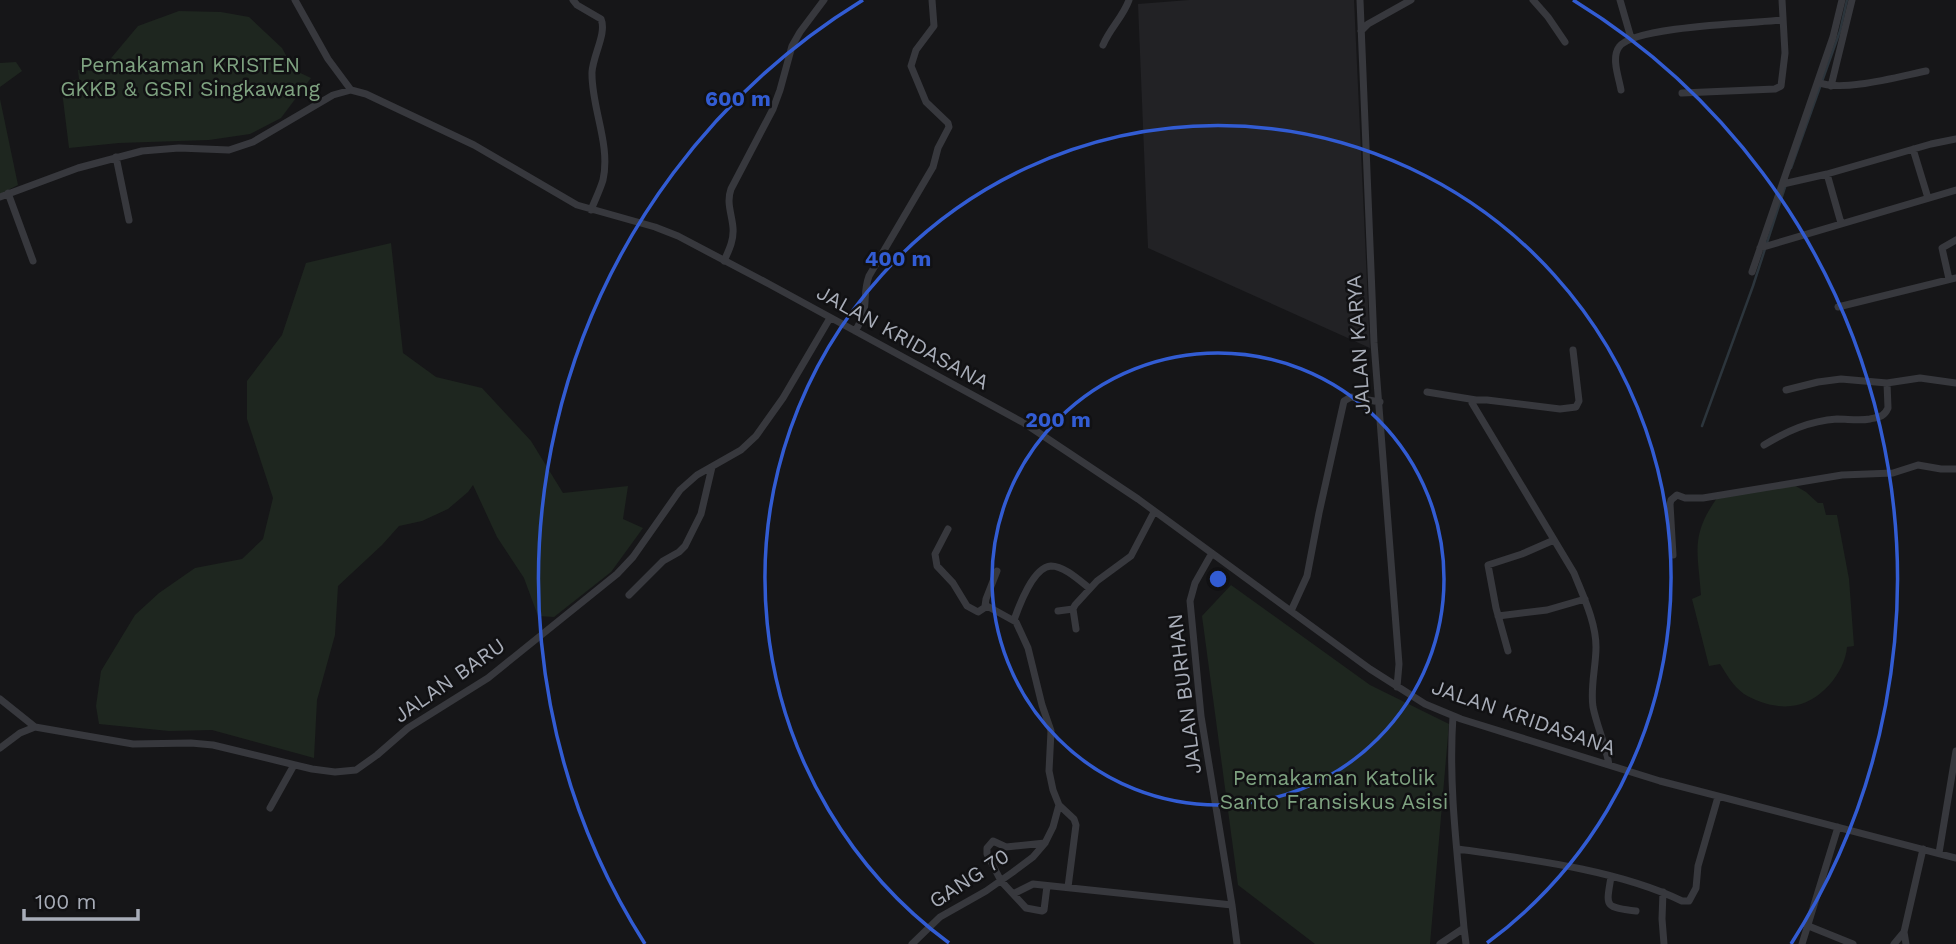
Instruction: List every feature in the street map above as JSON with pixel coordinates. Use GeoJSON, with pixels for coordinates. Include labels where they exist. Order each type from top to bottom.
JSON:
{"type":"FeatureCollection","features":[{"type":"Feature","properties":{"kind":"street"},"geometry":{"type":"LineString","coordinates":[[33,261],[4,195],[78,168],[155,148],[216,150],[241,146],[254,142],[333,95],[351,90],[328,59],[295,0]]}},
{"type":"Feature","properties":{"kind":"street"},"geometry":{"type":"LineString","coordinates":[[724,261],[733,235],[728,201],[731,189],[773,109],[792,46],[824,0]]}},
{"type":"Feature","properties":{"kind":"street"},"geometry":{"type":"LineString","coordinates":[[855,331],[864,314],[869,276],[933,167],[948,132],[949,125],[925,100],[911,66],[916,50],[934,26],[932,0]]}},
{"type":"Feature","properties":{"kind":"street"},"geometry":{"type":"LineString","coordinates":[[1102,45],[1116,20],[1125,11],[1129,0]]}},
{"type":"Feature","properties":{"kind":"street","name":"JALAN KARYA"},"geometry":{"type":"LineString","coordinates":[[1360,0],[1373,318],[1399,664],[1396,687]]}},
{"type":"Feature","properties":{"kind":"street"},"geometry":{"type":"LineString","coordinates":[[1361,31],[1368,24],[1410,0]]}},
{"type":"Feature","properties":{"kind":"street"},"geometry":{"type":"LineString","coordinates":[[1533,0],[1565,42]]}},
{"type":"Feature","properties":{"kind":"street"},"geometry":{"type":"LineString","coordinates":[[1620,0],[1631,38]]}},
{"type":"Feature","properties":{"kind":"street"},"geometry":{"type":"LineString","coordinates":[[1682,93],[1780,88],[1783,83],[1785,53],[1782,0]]}},
{"type":"Feature","properties":{"kind":"street"},"geometry":{"type":"LineString","coordinates":[[1824,84],[1842,0]]}},
{"type":"Feature","properties":{"kind":"street"},"geometry":{"type":"LineString","coordinates":[[1752,272],[1764,248],[1852,0]]}},
{"type":"Feature","properties":{"kind":"street"},"geometry":{"type":"LineString","coordinates":[[572,1],[601,19],[604,27],[593,60],[592,75],[602,138],[604,172],[591,210]]}},
{"type":"Feature","properties":{"kind":"street"},"geometry":{"type":"LineString","coordinates":[[1621,90],[1616,55],[1619,46],[1631,38],[1684,28],[1783,20]]}},
{"type":"Feature","properties":{"kind":"street"},"geometry":{"type":"LineString","coordinates":[[1824,84],[1878,80],[1926,71]]}},
{"type":"Feature","properties":{"kind":"street","name":"JALAN KRIDASANA"},"geometry":{"type":"LineString","coordinates":[[351,90],[440,128],[500,159],[564,198],[591,210],[668,232],[1024,423],[1067,450],[1212,553],[1370,669],[1425,704],[1453,716],[1718,797],[1956,858]]}},
{"type":"Feature","properties":{"kind":"street"},"geometry":{"type":"LineString","coordinates":[[1786,184],[1956,139]]}},
{"type":"Feature","properties":{"kind":"street"},"geometry":{"type":"LineString","coordinates":[[1913,149],[1928,198]]}},
{"type":"Feature","properties":{"kind":"street"},"geometry":{"type":"LineString","coordinates":[[116,157],[129,220]]}},
{"type":"Feature","properties":{"kind":"street"},"geometry":{"type":"LineString","coordinates":[[1827,174],[1842,223]]}},
{"type":"Feature","properties":{"kind":"street"},"geometry":{"type":"LineString","coordinates":[[1764,248],[1956,190]]}},
{"type":"Feature","properties":{"kind":"street"},"geometry":{"type":"LineString","coordinates":[[1838,307],[1952,278],[1942,247],[1956,240]]}},
{"type":"Feature","properties":{"kind":"street","name":"JALAN BARU"},"geometry":{"type":"LineString","coordinates":[[35,727],[133,744],[191,743],[222,746],[294,765],[335,772],[359,769],[408,728],[480,684],[617,574],[633,557],[680,490],[697,475],[741,450],[759,433],[787,392],[830,318]]}},
{"type":"Feature","properties":{"kind":"street"},"geometry":{"type":"LineString","coordinates":[[1427,392],[1560,409],[1576,407],[1578,401],[1573,350]]}},
{"type":"Feature","properties":{"kind":"street"},"geometry":{"type":"LineString","coordinates":[[1786,390],[1833,379],[1887,383],[1920,378],[1956,383]]}},
{"type":"Feature","properties":{"kind":"street"},"geometry":{"type":"LineString","coordinates":[[1764,445],[1804,425],[1881,417],[1888,408],[1887,383]]}},
{"type":"Feature","properties":{"kind":"street"},"geometry":{"type":"LineString","coordinates":[[1291,611],[1307,576],[1344,401],[1351,397],[1380,402]]}},
{"type":"Feature","properties":{"kind":"street"},"geometry":{"type":"LineString","coordinates":[[1476,400],[1473,405],[1574,573],[1585,599],[1596,642],[1593,706],[1609,765]]}},
{"type":"Feature","properties":{"kind":"street"},"geometry":{"type":"LineString","coordinates":[[1673,555],[1670,504],[1677,495],[1703,498],[1842,475],[1893,474],[1918,465],[1956,469]]}},
{"type":"Feature","properties":{"kind":"street"},"geometry":{"type":"LineString","coordinates":[[629,595],[663,561],[685,546],[701,514],[712,467]]}},
{"type":"Feature","properties":{"kind":"street"},"geometry":{"type":"LineString","coordinates":[[1058,611],[1073,609],[1090,588],[1131,556],[1154,512]]}},
{"type":"Feature","properties":{"kind":"street"},"geometry":{"type":"LineString","coordinates":[[948,529],[935,554],[937,566],[953,583],[967,606],[978,612],[985,606],[997,571]]}},
{"type":"Feature","properties":{"kind":"street"},"geometry":{"type":"LineString","coordinates":[[1508,651],[1488,565],[1554,540]]}},
{"type":"Feature","properties":{"kind":"street","name":"JALAN BURHAN"},"geometry":{"type":"LineString","coordinates":[[1212,553],[1195,583],[1190,601],[1201,716],[1237,944]]}},
{"type":"Feature","properties":{"kind":"street"},"geometry":{"type":"LineString","coordinates":[[1014,620],[1023,595],[1046,567],[1060,569],[1090,588]]}},
{"type":"Feature","properties":{"kind":"street"},"geometry":{"type":"LineString","coordinates":[[1498,616],[1547,610],[1585,599]]}},
{"type":"Feature","properties":{"kind":"street"},"geometry":{"type":"LineString","coordinates":[[985,606],[1014,620],[1028,648],[1051,731],[1049,771],[1059,805],[1074,819],[1076,825],[1068,887]]}},
{"type":"Feature","properties":{"kind":"street"},"geometry":{"type":"LineString","coordinates":[[1073,609],[1076,629]]}},
{"type":"Feature","properties":{"kind":"street"},"geometry":{"type":"LineString","coordinates":[[0,699],[35,727],[20,733],[0,748]]}},
{"type":"Feature","properties":{"kind":"street"},"geometry":{"type":"LineString","coordinates":[[1453,716],[1452,779],[1466,944]]}},
{"type":"Feature","properties":{"kind":"street"},"geometry":{"type":"LineString","coordinates":[[1939,853],[1956,751]]}},
{"type":"Feature","properties":{"kind":"street"},"geometry":{"type":"LineString","coordinates":[[270,808],[294,765]]}},
{"type":"Feature","properties":{"kind":"street"},"geometry":{"type":"LineString","coordinates":[[1458,849],[1508,856],[1611,877],[1663,892],[1686,902],[1694,894],[1698,866],[1718,797]]}},
{"type":"Feature","properties":{"kind":"street"},"geometry":{"type":"LineString","coordinates":[[1047,886],[1045,907],[1042,911],[1026,908],[1001,881],[986,854],[991,842],[1006,847],[1045,843],[1059,805]]}},
{"type":"Feature","properties":{"kind":"street"},"geometry":{"type":"LineString","coordinates":[[1802,944],[1838,827]]}},
{"type":"Feature","properties":{"kind":"street","name":"GANG 70"},"geometry":{"type":"LineString","coordinates":[[912,944],[940,917],[1001,881],[1033,857],[1045,843]]}},
{"type":"Feature","properties":{"kind":"street"},"geometry":{"type":"LineString","coordinates":[[1906,944],[1904,932],[1923,849]]}},
{"type":"Feature","properties":{"kind":"street"},"geometry":{"type":"LineString","coordinates":[[1611,877],[1607,901],[1609,904],[1615,908],[1636,911]]}},
{"type":"Feature","properties":{"kind":"street"},"geometry":{"type":"LineString","coordinates":[[1013,894],[1033,884],[1232,905]]}},
{"type":"Feature","properties":{"kind":"street"},"geometry":{"type":"LineString","coordinates":[[1663,892],[1664,944]]}},
{"type":"Feature","properties":{"kind":"street"},"geometry":{"type":"LineString","coordinates":[[1806,925],[1853,944]]}},
{"type":"Feature","properties":{"kind":"street"},"geometry":{"type":"LineString","coordinates":[[1440,944],[1464,928]]}},
{"type":"Feature","properties":{"kind":"street"},"geometry":{"type":"LineString","coordinates":[[1894,944],[1904,932]]}},
{"type":"Feature","properties":{"kind":"shaded area"},"geometry":{"type":"Polygon","coordinates":[[[1189,0],[1354,0],[1370,348],[1148,248],[1138,4],[1189,0]]]}},
{"type":"Feature","properties":{"kind":"green space","name":"Pemakaman KRISTEN GKKB & GSRI Singkawang"},"geometry":{"type":"Polygon","coordinates":[[[179,11],[221,12],[249,17],[282,48],[294,70],[311,78],[281,118],[250,134],[209,140],[119,143],[69,148],[61,83],[79,79],[78,70],[112,72],[107,63],[138,26],[179,11]]]}},
{"type":"Feature","properties":{"kind":"green space"},"geometry":{"type":"Polygon","coordinates":[[[16,62],[22,71],[0,87],[0,63],[16,62]]]}},
{"type":"Feature","properties":{"kind":"green space"},"geometry":{"type":"Polygon","coordinates":[[[0,99],[18,185],[0,194],[0,99]]]}},
{"type":"Feature","properties":{"kind":"green space"},"geometry":{"type":"Polygon","coordinates":[[[391,243],[403,353],[436,377],[482,388],[531,441],[563,493],[628,486],[623,519],[643,528],[611,572],[554,617],[538,616],[524,578],[497,537],[473,485],[448,509],[422,521],[399,526],[338,586],[335,635],[317,700],[314,758],[212,730],[169,731],[99,724],[96,706],[101,671],[135,615],[159,593],[195,568],[242,559],[263,539],[273,498],[247,419],[247,381],[282,335],[306,263],[391,243]]]}},
{"type":"Feature","properties":{"kind":"green space"},"geometry":{"type":"Polygon","coordinates":[[[1794,485],[1818,503],[1823,503],[1826,515],[1837,515],[1849,579],[1854,646],[1847,647],[1841,667],[1829,686],[1801,704],[1779,706],[1744,694],[1733,684],[1720,664],[1709,666],[1692,599],[1701,595],[1699,534],[1708,511],[1717,498],[1794,485]]]}},
{"type":"Feature","properties":{"kind":"green space","name":"Pemakaman Katolik Santo Fransiskus Asisi"},"geometry":{"type":"Polygon","coordinates":[[[1231,585],[1370,685],[1449,724],[1430,944],[1315,944],[1238,885],[1202,616],[1231,585]]]}},
{"type":"Feature","properties":{"kind":"waterway"},"geometry":{"type":"LineString","coordinates":[[1791,168],[1840,31],[1847,0]]}},
{"type":"Feature","properties":{"kind":"waterway"},"geometry":{"type":"LineString","coordinates":[[1702,426],[1753,286],[1786,184]]}}]}
